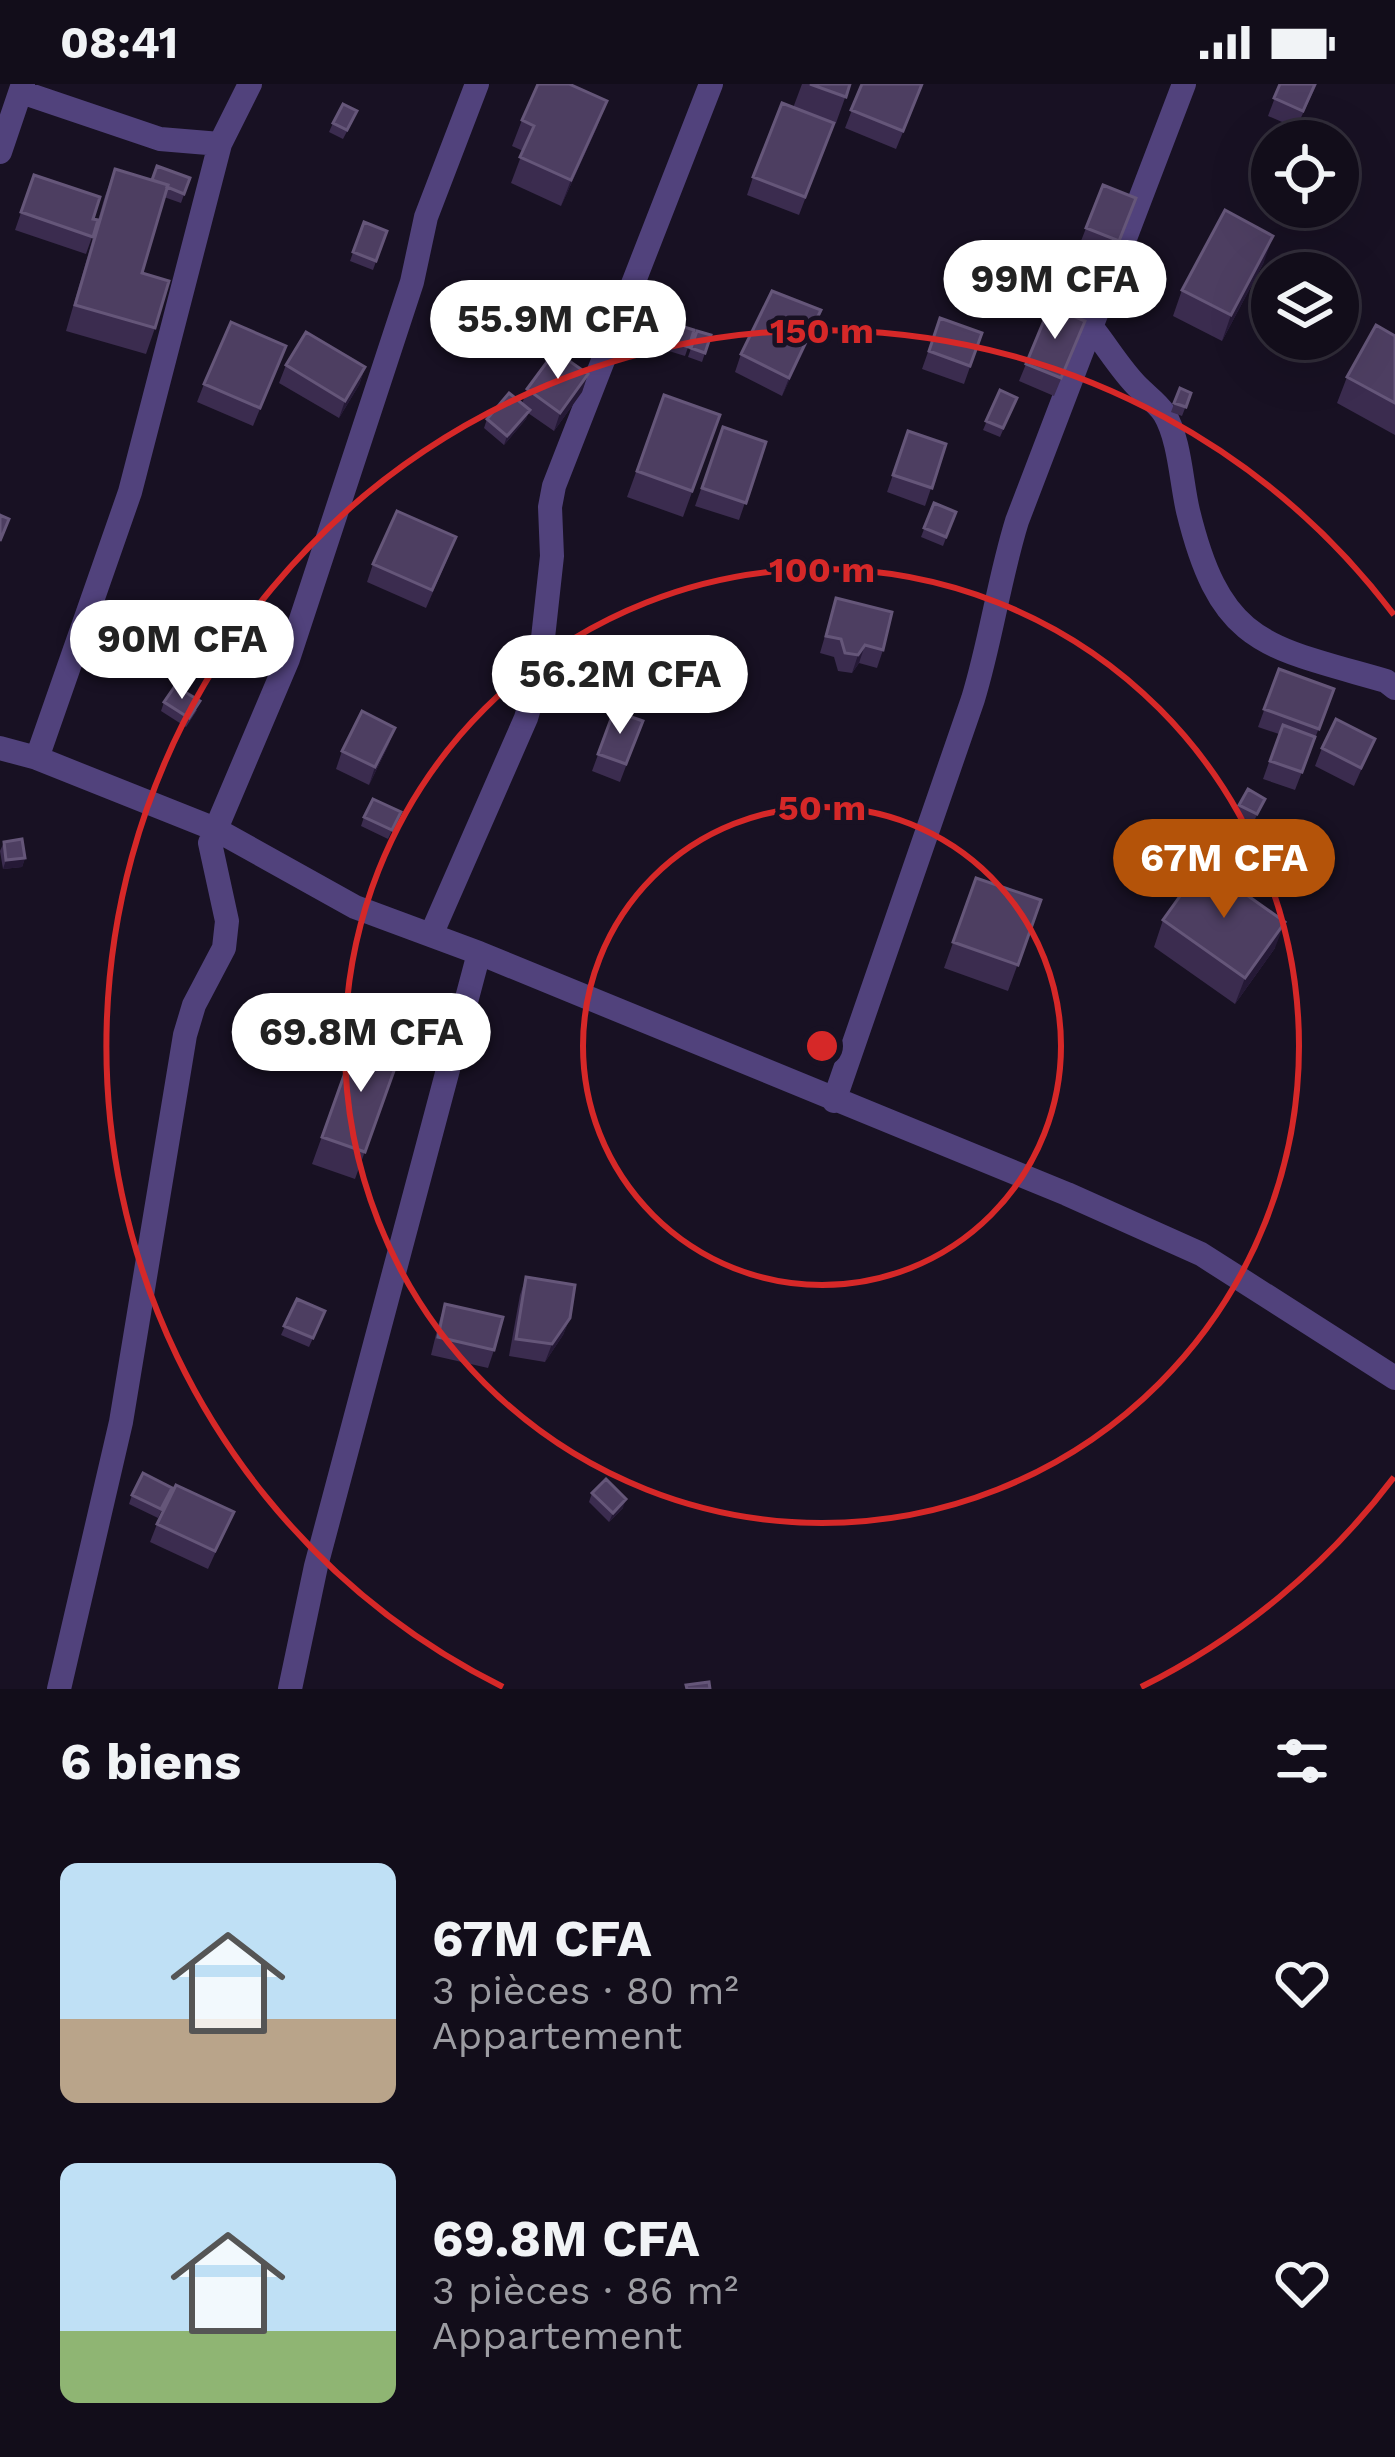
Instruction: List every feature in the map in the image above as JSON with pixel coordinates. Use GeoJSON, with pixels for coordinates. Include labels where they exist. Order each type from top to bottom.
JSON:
{"type":"FeatureCollection","features":[{"type":"Feature","properties":{"kind":"street"},"geometry":{"type":"LineString","coordinates":[[37,758],[130,492],[220,144],[250,84]]}},
{"type":"Feature","properties":{"kind":"street"},"geometry":{"type":"LineString","coordinates":[[59,1689],[121,1422],[185,1035],[194,1005],[224,948],[227,921],[210,843],[288,658],[412,282],[426,217],[477,84]]}},
{"type":"Feature","properties":{"kind":"street"},"geometry":{"type":"LineString","coordinates":[[431,935],[526,718],[538,674],[552,556],[554,486],[711,84]]}},
{"type":"Feature","properties":{"kind":"street"},"geometry":{"type":"LineString","coordinates":[[834,1101],[979,680],[1017,521],[1184,84]]}},
{"type":"Feature","properties":{"kind":"street"},"geometry":{"type":"LineString","coordinates":[[0,152],[22,88],[160,139],[220,144]]}},
{"type":"Feature","properties":{"kind":"street"},"geometry":{"type":"LineString","coordinates":[[1093,329],[1165,414],[1196,540],[1220,600],[1239,622],[1273,646],[1304,660],[1386,681],[1395,688]]}},
{"type":"Feature","properties":{"kind":"street"},"geometry":{"type":"LineString","coordinates":[[0,748],[37,758],[215,830],[355,907],[479,952],[1067,1194],[1201,1254],[1395,1378]]}},
{"type":"Feature","properties":{"kind":"street"},"geometry":{"type":"LineString","coordinates":[[290,1689],[316,1566],[479,952]]}},
{"type":"Feature","properties":{"kind":"building"},"geometry":{"type":"Polygon","coordinates":[[[538,84],[569,84],[607,101],[571,180],[520,157],[534,126],[522,120],[538,84]]]}},
{"type":"Feature","properties":{"kind":"building"},"geometry":{"type":"Polygon","coordinates":[[[810,84],[850,84],[846,97],[810,84]]]}},
{"type":"Feature","properties":{"kind":"building"},"geometry":{"type":"Polygon","coordinates":[[[862,84],[922,84],[903,131],[851,110],[862,84]]]}},
{"type":"Feature","properties":{"kind":"building"},"geometry":{"type":"Polygon","coordinates":[[[1280,84],[1315,84],[1303,111],[1274,98],[1280,84]]]}},
{"type":"Feature","properties":{"kind":"building"},"geometry":{"type":"Polygon","coordinates":[[[782,103],[834,123],[805,197],[753,177],[782,103]]]}},
{"type":"Feature","properties":{"kind":"building"},"geometry":{"type":"Polygon","coordinates":[[[343,104],[357,111],[347,130],[333,123],[343,104]]]}},
{"type":"Feature","properties":{"kind":"building"},"geometry":{"type":"Polygon","coordinates":[[[157,166],[190,178],[184,194],[152,180],[157,166]]]}},
{"type":"Feature","properties":{"kind":"building"},"geometry":{"type":"Polygon","coordinates":[[[115,169],[168,185],[142,273],[169,281],[155,328],[75,305],[115,169]]]}},
{"type":"Feature","properties":{"kind":"building"},"geometry":{"type":"Polygon","coordinates":[[[34,175],[100,197],[93,237],[21,212],[34,175]]]}},
{"type":"Feature","properties":{"kind":"building"},"geometry":{"type":"Polygon","coordinates":[[[1103,185],[1136,198],[1119,241],[1086,228],[1103,185]]]}},
{"type":"Feature","properties":{"kind":"building"},"geometry":{"type":"Polygon","coordinates":[[[1225,210],[1273,236],[1264,252],[1251,252],[1251,277],[1231,315],[1182,290],[1225,210]]]}},
{"type":"Feature","properties":{"kind":"building"},"geometry":{"type":"Polygon","coordinates":[[[364,222],[387,231],[376,261],[353,252],[364,222]]]}},
{"type":"Feature","properties":{"kind":"building"},"geometry":{"type":"Polygon","coordinates":[[[772,291],[821,310],[789,378],[741,354],[772,291]]]}},
{"type":"Feature","properties":{"kind":"building"},"geometry":{"type":"Polygon","coordinates":[[[1050,306],[1085,321],[1061,378],[1026,364],[1050,306]]]}},
{"type":"Feature","properties":{"kind":"building"},"geometry":{"type":"Polygon","coordinates":[[[940,318],[982,333],[970,366],[929,351],[940,318]]]}},
{"type":"Feature","properties":{"kind":"building"},"geometry":{"type":"Polygon","coordinates":[[[231,322],[286,346],[260,408],[204,384],[231,322]]]}},
{"type":"Feature","properties":{"kind":"building"},"geometry":{"type":"Polygon","coordinates":[[[668,322],[694,330],[689,347],[663,339],[668,322]]]}},
{"type":"Feature","properties":{"kind":"building"},"geometry":{"type":"Polygon","coordinates":[[[1376,325],[1395,336],[1395,403],[1347,377],[1376,325]]]}},
{"type":"Feature","properties":{"kind":"building"},"geometry":{"type":"Polygon","coordinates":[[[697,331],[711,335],[705,353],[691,348],[697,331]]]}},
{"type":"Feature","properties":{"kind":"building"},"geometry":{"type":"Polygon","coordinates":[[[306,332],[365,367],[345,401],[286,365],[306,332]]]}},
{"type":"Feature","properties":{"kind":"building"},"geometry":{"type":"Polygon","coordinates":[[[555,351],[588,374],[560,413],[527,389],[555,351]]]}},
{"type":"Feature","properties":{"kind":"building"},"geometry":{"type":"Polygon","coordinates":[[[1180,388],[1191,393],[1186,407],[1174,403],[1180,388]]]}},
{"type":"Feature","properties":{"kind":"building"},"geometry":{"type":"Polygon","coordinates":[[[1000,390],[1017,398],[1003,428],[986,421],[1000,390]]]}},
{"type":"Feature","properties":{"kind":"building"},"geometry":{"type":"Polygon","coordinates":[[[509,393],[530,410],[507,436],[487,419],[509,393]]]}},
{"type":"Feature","properties":{"kind":"building"},"geometry":{"type":"Polygon","coordinates":[[[664,395],[720,415],[692,491],[637,471],[664,395]]]}},
{"type":"Feature","properties":{"kind":"building"},"geometry":{"type":"Polygon","coordinates":[[[723,427],[766,442],[746,503],[702,488],[723,427]]]}},
{"type":"Feature","properties":{"kind":"building"},"geometry":{"type":"Polygon","coordinates":[[[908,431],[946,444],[932,488],[893,475],[908,431]]]}},
{"type":"Feature","properties":{"kind":"building"},"geometry":{"type":"Polygon","coordinates":[[[934,503],[956,512],[946,537],[924,528],[934,503]]]}},
{"type":"Feature","properties":{"kind":"building"},"geometry":{"type":"Polygon","coordinates":[[[397,511],[456,537],[432,590],[373,564],[397,511]]]}},
{"type":"Feature","properties":{"kind":"building"},"geometry":{"type":"Polygon","coordinates":[[[0,515],[9,519],[0,541],[0,515]]]}},
{"type":"Feature","properties":{"kind":"building"},"geometry":{"type":"Polygon","coordinates":[[[836,598],[892,612],[883,650],[865,645],[858,655],[845,653],[841,639],[826,636],[836,598]]]}},
{"type":"Feature","properties":{"kind":"building"},"geometry":{"type":"Polygon","coordinates":[[[658,658],[670,667],[662,691],[648,686],[658,658]]]}},
{"type":"Feature","properties":{"kind":"building"},"geometry":{"type":"Polygon","coordinates":[[[1279,669],[1334,689],[1319,729],[1264,709],[1279,669]]]}},
{"type":"Feature","properties":{"kind":"building"},"geometry":{"type":"Polygon","coordinates":[[[175,686],[200,701],[189,718],[164,702],[175,686]]]}},
{"type":"Feature","properties":{"kind":"building"},"geometry":{"type":"Polygon","coordinates":[[[362,711],[395,728],[375,767],[342,751],[362,711]]]}},
{"type":"Feature","properties":{"kind":"building"},"geometry":{"type":"Polygon","coordinates":[[[614,711],[643,721],[626,764],[598,754],[614,711]]]}},
{"type":"Feature","properties":{"kind":"building"},"geometry":{"type":"Polygon","coordinates":[[[1336,719],[1375,739],[1361,768],[1322,748],[1336,719]]]}},
{"type":"Feature","properties":{"kind":"building"},"geometry":{"type":"Polygon","coordinates":[[[1283,725],[1315,737],[1302,772],[1270,761],[1283,725]]]}},
{"type":"Feature","properties":{"kind":"building"},"geometry":{"type":"Polygon","coordinates":[[[1248,789],[1265,799],[1257,814],[1239,805],[1248,789]]]}},
{"type":"Feature","properties":{"kind":"building"},"geometry":{"type":"Polygon","coordinates":[[[373,799],[401,812],[392,830],[364,817],[373,799]]]}},
{"type":"Feature","properties":{"kind":"building"},"geometry":{"type":"Polygon","coordinates":[[[22,839],[25,858],[6,860],[4,842],[22,839]]]}},
{"type":"Feature","properties":{"kind":"building"},"geometry":{"type":"Polygon","coordinates":[[[1203,864],[1285,922],[1245,978],[1163,920],[1203,864]]]}},
{"type":"Feature","properties":{"kind":"building"},"geometry":{"type":"Polygon","coordinates":[[[976,878],[1041,900],[1018,965],[953,942],[976,878]]]}},
{"type":"Feature","properties":{"kind":"building"},"geometry":{"type":"Polygon","coordinates":[[[357,1039],[400,1054],[365,1152],[322,1137],[357,1039]]]}},
{"type":"Feature","properties":{"kind":"building"},"geometry":{"type":"Polygon","coordinates":[[[526,1277],[575,1285],[570,1318],[552,1344],[516,1339],[526,1277]]]}},
{"type":"Feature","properties":{"kind":"building"},"geometry":{"type":"Polygon","coordinates":[[[297,1299],[325,1311],[313,1338],[284,1326],[297,1299]]]}},
{"type":"Feature","properties":{"kind":"building"},"geometry":{"type":"Polygon","coordinates":[[[445,1304],[503,1317],[494,1350],[438,1337],[445,1304]]]}},
{"type":"Feature","properties":{"kind":"building"},"geometry":{"type":"Polygon","coordinates":[[[143,1473],[172,1488],[161,1509],[132,1495],[143,1473]]]}},
{"type":"Feature","properties":{"kind":"building"},"geometry":{"type":"Polygon","coordinates":[[[606,1479],[626,1499],[613,1513],[592,1493],[606,1479]]]}},
{"type":"Feature","properties":{"kind":"building"},"geometry":{"type":"Polygon","coordinates":[[[176,1485],[234,1512],[215,1551],[157,1524],[176,1485]]]}},
{"type":"Feature","properties":{"kind":"building"},"geometry":{"type":"Polygon","coordinates":[[[709,1682],[710,1689],[687,1689],[686,1685],[709,1682]]]}}]}
